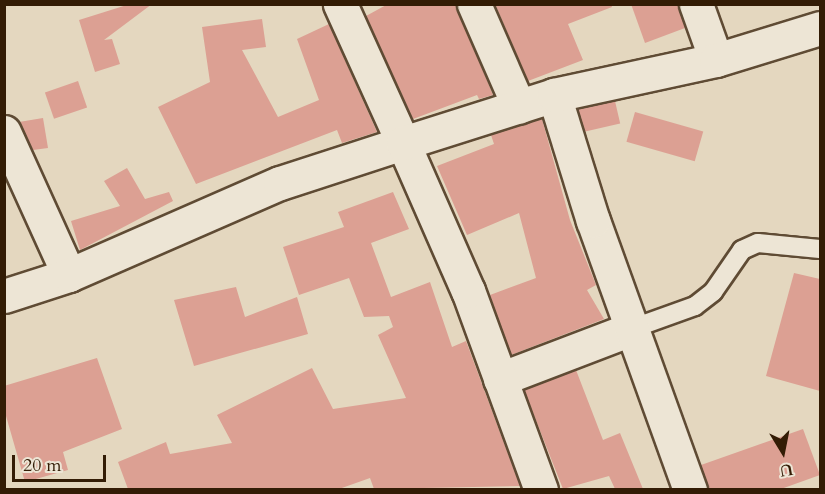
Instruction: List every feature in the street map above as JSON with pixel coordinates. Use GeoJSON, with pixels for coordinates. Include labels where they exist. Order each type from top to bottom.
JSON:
{"type":"FeatureCollection","features":[{"type":"Feature","properties":{"kind":"street"},"geometry":{"type":"LineString","coordinates":[[340,4],[403,143],[500,379],[541,489]]}},
{"type":"Feature","properties":{"kind":"street"},"geometry":{"type":"LineString","coordinates":[[474,4],[519,106]]}},
{"type":"Feature","properties":{"kind":"street"},"geometry":{"type":"LineString","coordinates":[[696,4],[716,60]]}},
{"type":"Feature","properties":{"kind":"street"},"geometry":{"type":"LineString","coordinates":[[4,296],[69,275],[280,183],[519,106],[716,60],[820,28],[811,4]]}},
{"type":"Feature","properties":{"kind":"street"},"geometry":{"type":"LineString","coordinates":[[555,96],[631,329],[690,489]]}},
{"type":"Feature","properties":{"kind":"street"},"geometry":{"type":"LineString","coordinates":[[4,132],[69,275]]}},
{"type":"Feature","properties":{"kind":"street"},"geometry":{"type":"LineString","coordinates":[[500,379],[631,329]]}},
{"type":"Feature","properties":{"kind":"lane"},"geometry":{"type":"LineString","coordinates":[[631,329],[695,306],[713,292],[742,250],[758,243],[820,249]]}},
{"type":"Feature","properties":{"kind":"building"},"geometry":{"type":"Polygon","coordinates":[[[130,4],[152,4],[104,40],[112,39],[120,64],[95,72],[79,20],[130,4]]]}},
{"type":"Feature","properties":{"kind":"building"},"geometry":{"type":"Polygon","coordinates":[[[388,4],[456,4],[493,95],[479,99],[477,95],[413,119],[366,16],[388,4]]]}},
{"type":"Feature","properties":{"kind":"building"},"geometry":{"type":"Polygon","coordinates":[[[495,4],[611,4],[612,7],[568,24],[583,60],[528,81],[495,4]]]}},
{"type":"Feature","properties":{"kind":"building"},"geometry":{"type":"Polygon","coordinates":[[[631,4],[678,4],[685,28],[645,43],[631,4]]]}},
{"type":"Feature","properties":{"kind":"building"},"geometry":{"type":"Polygon","coordinates":[[[262,19],[266,47],[242,50],[278,117],[319,100],[297,39],[329,24],[377,132],[342,143],[337,130],[196,184],[158,107],[210,82],[202,27],[262,19]]]}},
{"type":"Feature","properties":{"kind":"building"},"geometry":{"type":"Polygon","coordinates":[[[78,81],[87,107],[54,119],[45,92],[78,81]]]}},
{"type":"Feature","properties":{"kind":"building"},"geometry":{"type":"Polygon","coordinates":[[[615,101],[620,123],[583,132],[578,110],[615,101]]]}},
{"type":"Feature","properties":{"kind":"building"},"geometry":{"type":"Polygon","coordinates":[[[635,112],[703,132],[695,161],[626,142],[635,112]]]}},
{"type":"Feature","properties":{"kind":"building"},"geometry":{"type":"Polygon","coordinates":[[[43,118],[48,148],[33,150],[19,122],[43,118]]]}},
{"type":"Feature","properties":{"kind":"building"},"geometry":{"type":"Polygon","coordinates":[[[542,119],[570,220],[596,285],[587,290],[604,319],[511,355],[490,295],[536,278],[519,213],[467,235],[437,166],[494,144],[491,135],[542,119]]]}},
{"type":"Feature","properties":{"kind":"building"},"geometry":{"type":"Polygon","coordinates":[[[127,168],[145,199],[169,192],[173,201],[80,250],[71,221],[120,206],[104,181],[127,168]]]}},
{"type":"Feature","properties":{"kind":"building"},"geometry":{"type":"Polygon","coordinates":[[[393,192],[409,229],[371,243],[391,297],[430,282],[452,347],[466,341],[520,486],[374,489],[370,478],[339,489],[128,489],[118,462],[166,442],[170,454],[232,443],[217,415],[312,368],[333,409],[406,398],[378,335],[393,327],[389,316],[364,317],[349,278],[299,295],[283,247],[344,227],[338,212],[393,192]]]}},
{"type":"Feature","properties":{"kind":"building"},"geometry":{"type":"Polygon","coordinates":[[[794,273],[820,279],[820,391],[766,376],[794,273]]]}},
{"type":"Feature","properties":{"kind":"building"},"geometry":{"type":"Polygon","coordinates":[[[236,287],[245,317],[297,297],[308,334],[194,366],[174,300],[236,287]]]}},
{"type":"Feature","properties":{"kind":"building"},"geometry":{"type":"Polygon","coordinates":[[[97,358],[122,429],[63,452],[68,470],[25,482],[4,409],[4,386],[97,358]]]}},
{"type":"Feature","properties":{"kind":"building"},"geometry":{"type":"Polygon","coordinates":[[[576,370],[603,440],[620,433],[643,489],[615,489],[609,476],[563,489],[524,390],[576,370]]]}},
{"type":"Feature","properties":{"kind":"building"},"geometry":{"type":"Polygon","coordinates":[[[803,429],[820,475],[781,489],[708,489],[701,465],[803,429]]]}}]}
